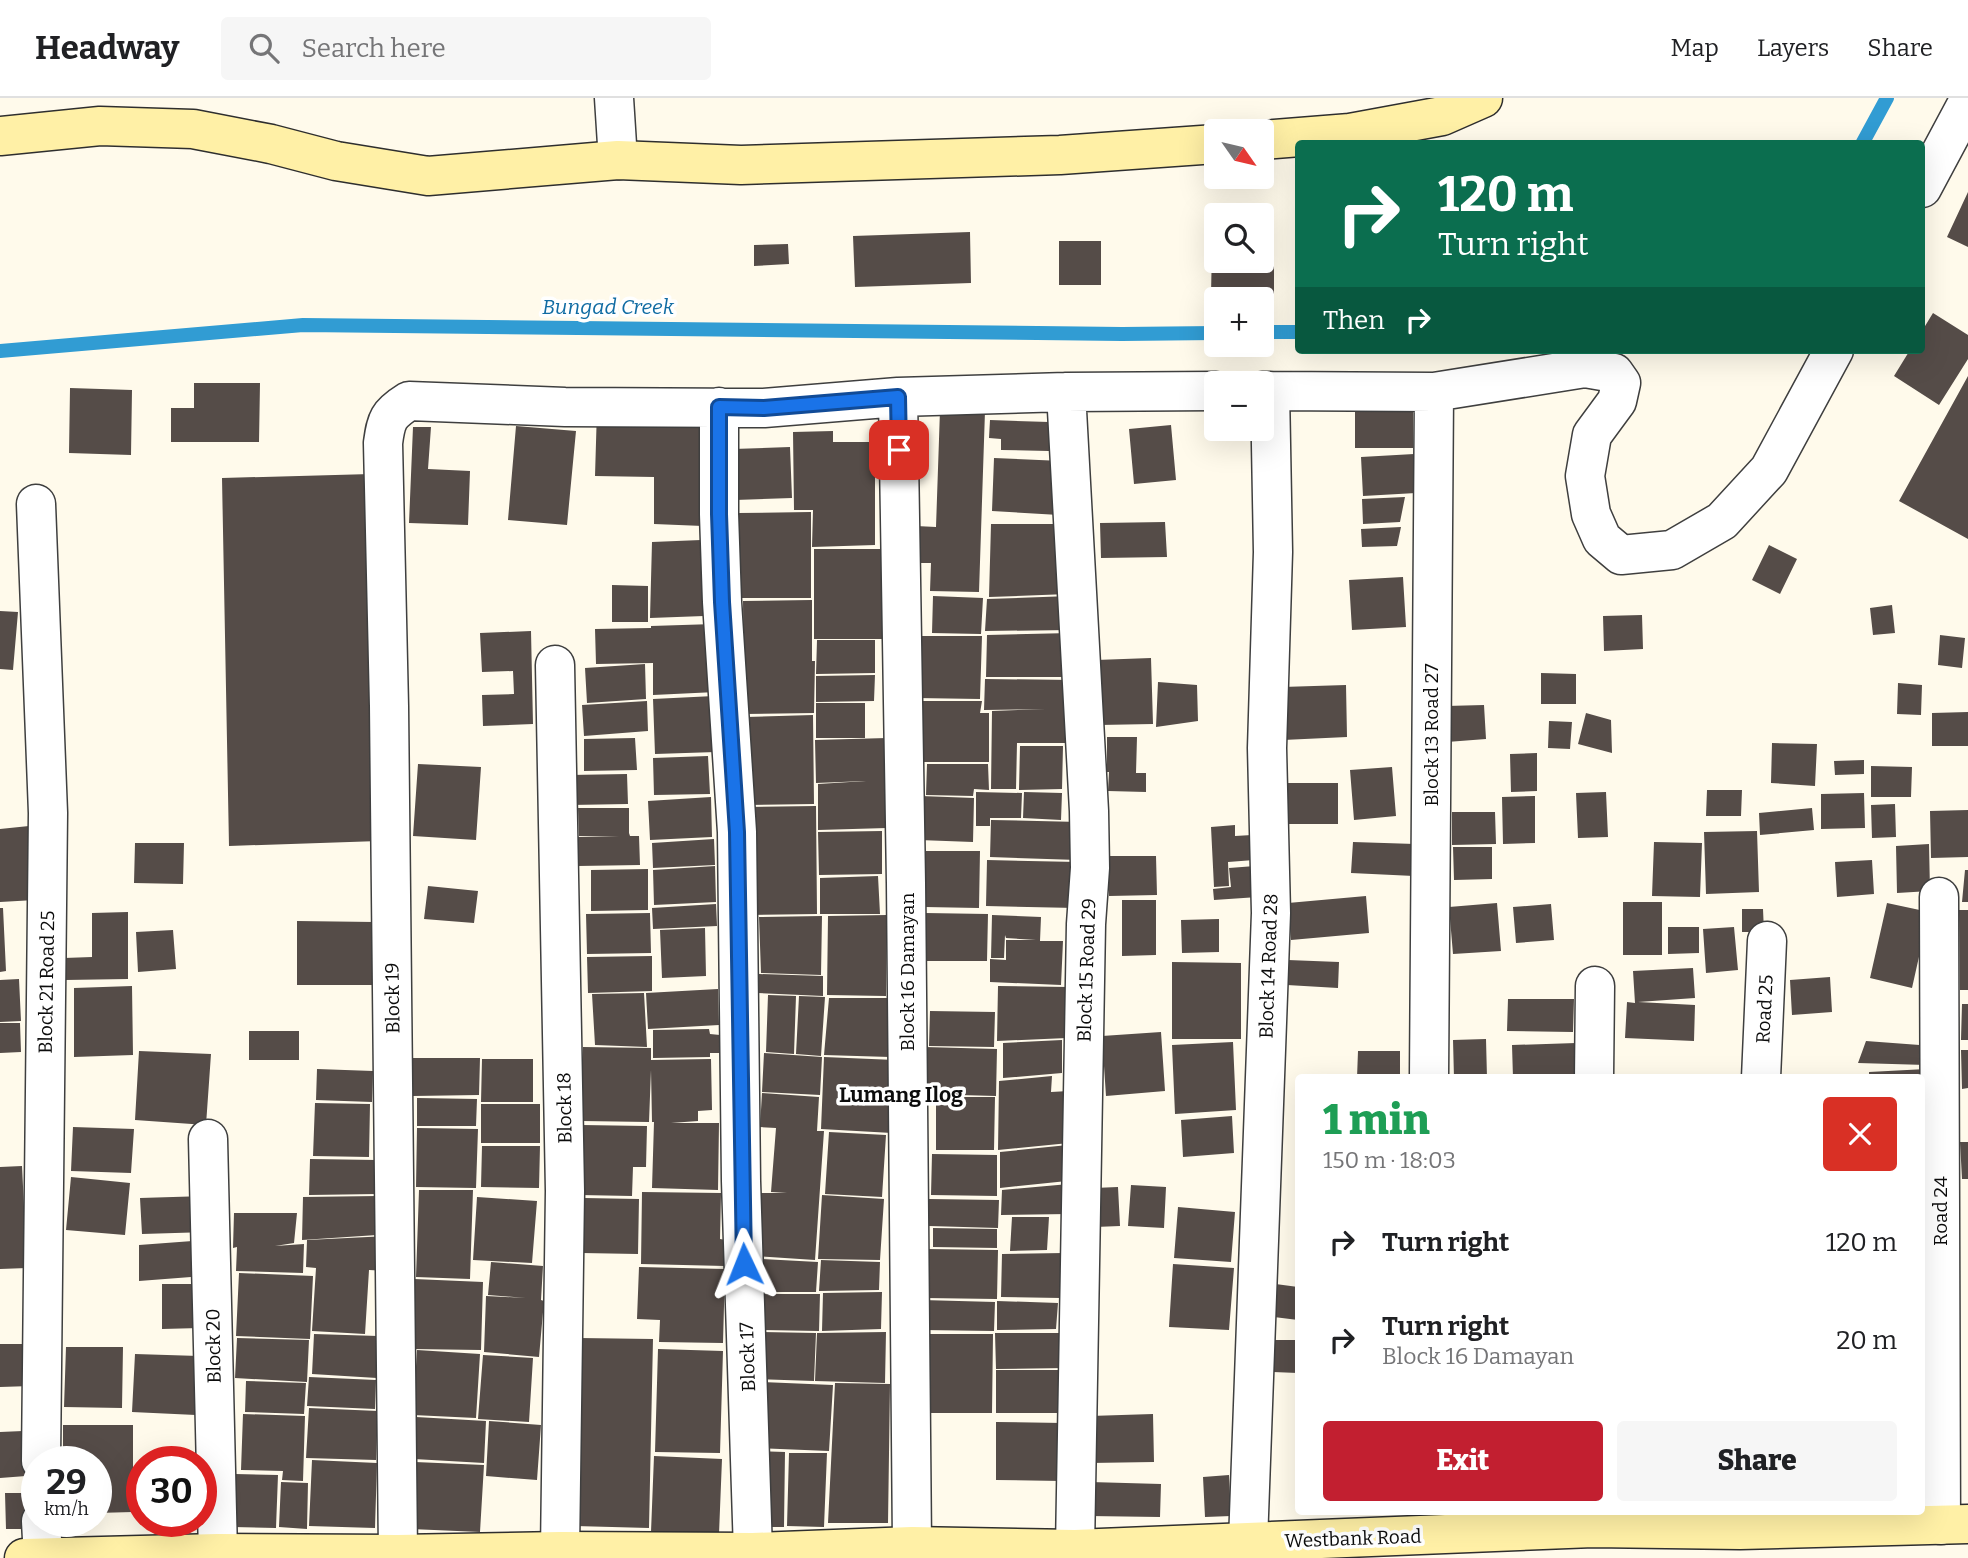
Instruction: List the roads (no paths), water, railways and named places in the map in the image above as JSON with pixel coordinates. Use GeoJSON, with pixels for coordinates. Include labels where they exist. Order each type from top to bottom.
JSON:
{"type":"FeatureCollection","features":[{"type":"Feature","properties":{"kind":"street"},"geometry":{"type":"LineString","coordinates":[[614,98],[618,160]]}},
{"type":"Feature","properties":{"kind":"street"},"geometry":{"type":"LineString","coordinates":[[1274,139],[1350,134],[1442,116],[1483,98]]}},
{"type":"Feature","properties":{"kind":"street"},"geometry":{"type":"LineString","coordinates":[[1925,182],[1968,102]]}},
{"type":"Feature","properties":{"kind":"street"},"geometry":{"type":"LineString","coordinates":[[0,136],[100,126],[193,129],[271,144],[336,161],[428,176],[618,160],[755,164],[1060,155],[1204,145]]}},
{"type":"Feature","properties":{"kind":"street"},"geometry":{"type":"LineString","coordinates":[[1274,391],[1434,392],[1585,368],[1614,373],[1621,383],[1617,401],[1592,435],[1585,476],[1591,514],[1602,538],[1622,555],[1672,550],[1722,521],[1769,470],[1832,354]]}},
{"type":"Feature","properties":{"kind":"street","name":"Block 19"},"geometry":{"type":"LineString","coordinates":[[398,1554],[389,692],[383,443],[385,426],[394,410],[409,401],[565,407],[764,408],[898,397],[1204,391]]}},
{"type":"Feature","properties":{"kind":"street","name":"Block 15 Road 29"},"geometry":{"type":"LineString","coordinates":[[1066,392],[1090,868],[1086,924],[1075,1549]]}},
{"type":"Feature","properties":{"kind":"street","name":"Block 13 Road 27"},"geometry":{"type":"LineString","coordinates":[[1429,1074],[1434,392]]}},
{"type":"Feature","properties":{"kind":"street","name":"Block 16 Damayan"},"geometry":{"type":"LineString","coordinates":[[898,397],[912,1546]]}},
{"type":"Feature","properties":{"kind":"street","name":"Block 17"},"geometry":{"type":"LineString","coordinates":[[719,407],[720,551],[737,832],[741,1181],[753,1552]]}},
{"type":"Feature","properties":{"kind":"street","name":"Block 14 Road 28"},"geometry":{"type":"LineString","coordinates":[[1248,1542],[1271,913],[1267,748],[1273,552],[1268,441]]}},
{"type":"Feature","properties":{"kind":"street","name":"Block 21 Road 25"},"geometry":{"type":"LineString","coordinates":[[36,504],[48,813],[41,1446]]}},
{"type":"Feature","properties":{"kind":"street","name":"Block 18"},"geometry":{"type":"LineString","coordinates":[[555,665],[565,1191],[560,1551]]}},
{"type":"Feature","properties":{"kind":"street","name":"Road 24"},"geometry":{"type":"LineString","coordinates":[[1939,897],[1954,1525]]}},
{"type":"Feature","properties":{"kind":"street","name":"Road 25"},"geometry":{"type":"LineString","coordinates":[[1761,1074],[1767,941]]}},
{"type":"Feature","properties":{"kind":"street"},"geometry":{"type":"LineString","coordinates":[[1594,1074],[1595,986]]}},
{"type":"Feature","properties":{"kind":"street","name":"Block 20"},"geometry":{"type":"LineString","coordinates":[[208,1139],[218,1553]]}},
{"type":"Feature","properties":{"kind":"street","name":"Westbank Road"},"geometry":{"type":"LineString","coordinates":[[24,1558],[218,1553],[753,1552],[912,1546],[1075,1549],[1248,1542],[1427,1524],[1593,1520],[1954,1525]]}},
{"type":"Feature","properties":{"kind":"street"},"geometry":{"type":"LineString","coordinates":[[42,1537],[43,1558]]}},
{"type":"Feature","properties":{"kind":"waterway","name":"Bungad Creek"},"geometry":{"type":"LineString","coordinates":[[1864,140],[1887,98]]}},
{"type":"Feature","properties":{"kind":"waterway","name":"Bungad Creek"},"geometry":{"type":"LineString","coordinates":[[0,351],[303,325],[1204,333]]}},
{"type":"Feature","properties":{"kind":"waterway","name":"Bungad Creek"},"geometry":{"type":"LineString","coordinates":[[1274,332],[1295,332]]}},
{"type":"Feature","properties":{"kind":"district","name":"Lumang Ilog"},"geometry":{"type":"Point","coordinates":[901,1095]}}]}
